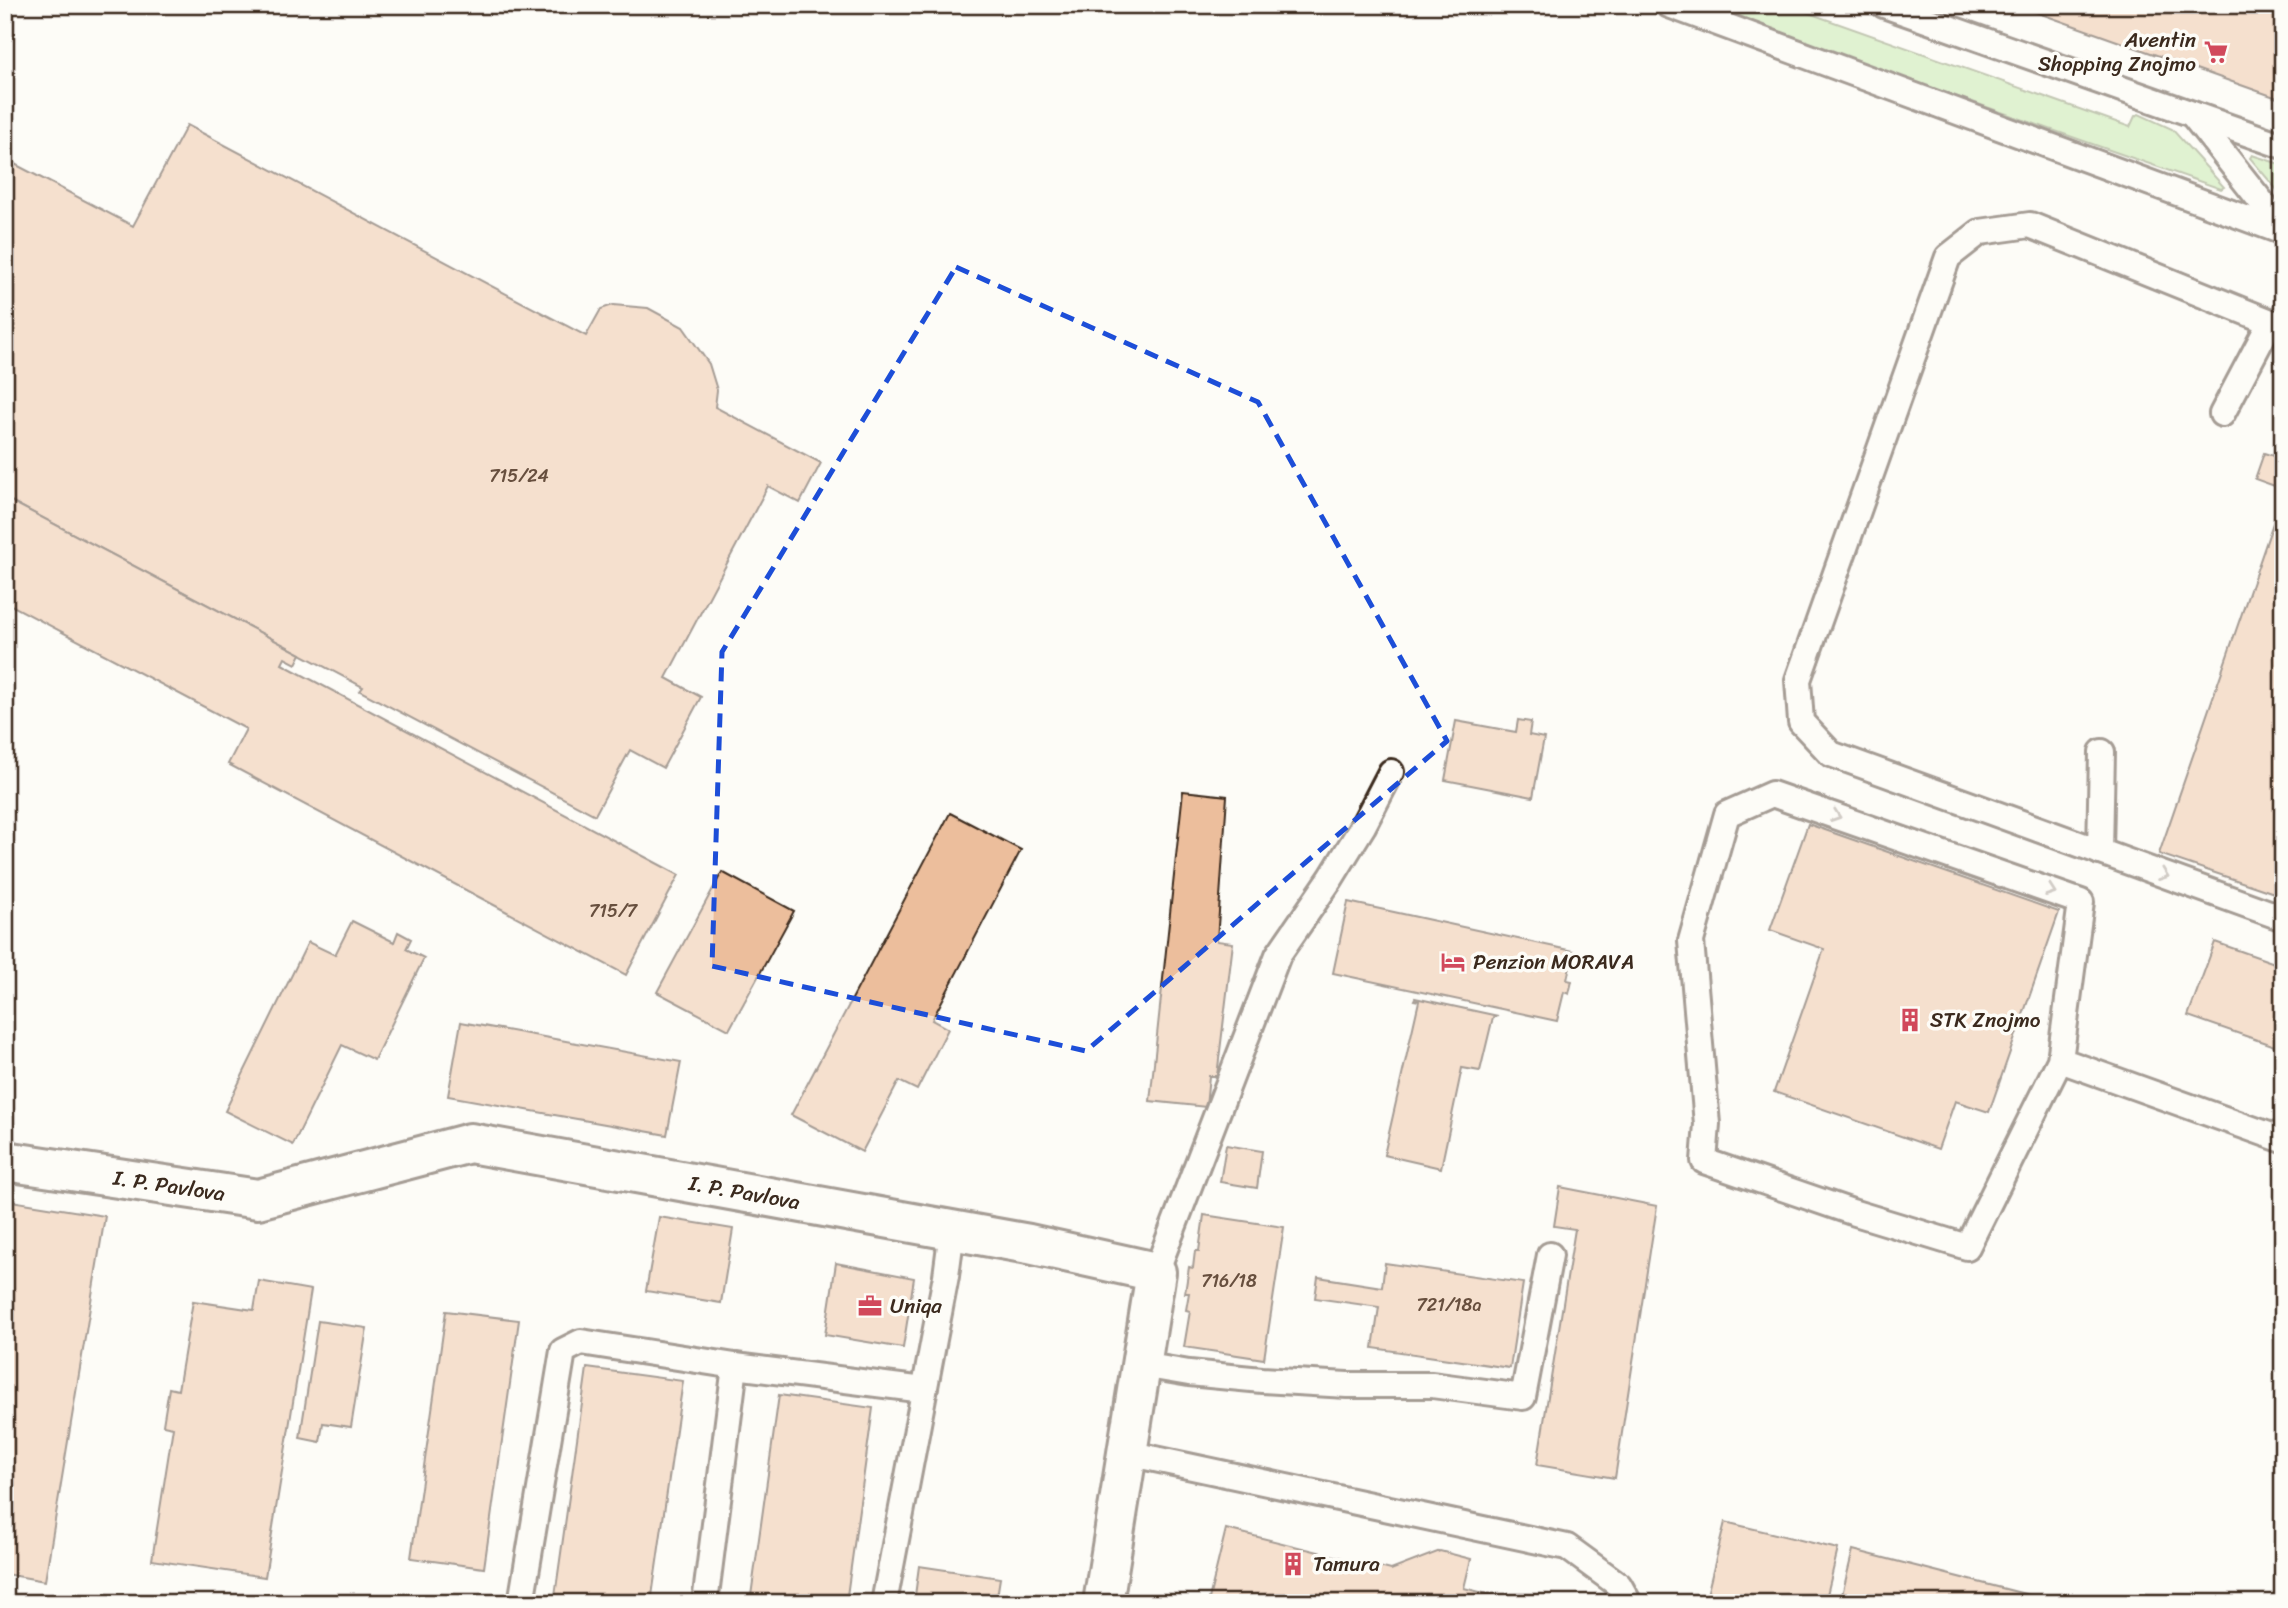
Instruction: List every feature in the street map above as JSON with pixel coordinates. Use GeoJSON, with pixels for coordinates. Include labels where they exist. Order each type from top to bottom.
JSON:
{"type":"FeatureCollection","features":[{"type":"Feature","properties":{"kind":"street","name":"I. P. Pavlova"},"geometry":{"type":"LineString","coordinates":[[5,1161],[258,1199],[470,1143],[952,1230],[1156,1272]]}},
{"type":"Feature","properties":{"kind":"street"},"geometry":{"type":"LineString","coordinates":[[1103,1603],[1156,1272]]}},
{"type":"Feature","properties":{"kind":"lane"},"geometry":{"type":"LineString","coordinates":[[1669,5],[2283,230]]}},
{"type":"Feature","properties":{"kind":"lane"},"geometry":{"type":"LineString","coordinates":[[1884,5],[2283,146]]}},
{"type":"Feature","properties":{"kind":"lane"},"geometry":{"type":"LineString","coordinates":[[2192,113],[2283,230]]}},
{"type":"Feature","properties":{"kind":"lane"},"geometry":{"type":"LineString","coordinates":[[2222,414],[2276,325],[2030,225],[1980,232],[1948,257],[1798,680],[1801,722],[1831,754],[2283,918]]}},
{"type":"Feature","properties":{"kind":"lane"},"geometry":{"type":"LineString","coordinates":[[2100,852],[2102,752]]}},
{"type":"Feature","properties":{"kind":"lane"},"geometry":{"type":"LineString","coordinates":[[1156,1272],[1278,955],[1331,878],[1363,826],[1391,772]]}},
{"type":"Feature","properties":{"kind":"lane"},"geometry":{"type":"LineString","coordinates":[[1772,794],[2081,902],[2060,1060],[1967,1247],[1852,1212],[1704,1161],[1707,1124],[1691,941],[1727,814],[1772,794]]}},
{"type":"Feature","properties":{"kind":"lane"},"geometry":{"type":"LineString","coordinates":[[2060,1060],[2283,1140]]}},
{"type":"Feature","properties":{"kind":"lane"},"geometry":{"type":"LineString","coordinates":[[884,1603],[946,1276],[952,1230]]}},
{"type":"Feature","properties":{"kind":"lane"},"geometry":{"type":"LineString","coordinates":[[1142,1365],[1189,1373],[1262,1380],[1347,1385],[1432,1385],[1523,1397],[1549,1255]]}},
{"type":"Feature","properties":{"kind":"lane"},"geometry":{"type":"LineString","coordinates":[[521,1603],[563,1351],[580,1342],[735,1366],[924,1390]]}},
{"type":"Feature","properties":{"kind":"lane"},"geometry":{"type":"LineString","coordinates":[[705,1603],[735,1366]]}},
{"type":"Feature","properties":{"kind":"lane"},"geometry":{"type":"LineString","coordinates":[[1128,1453],[1567,1547],[1619,1585],[1629,1603]]}},
{"type":"Feature","properties":{"kind":"highlighted area"},"geometry":{"type":"Polygon","coordinates":[[[956,267],[1258,402],[1447,741],[1086,1051],[712,966],[722,652],[956,267]]]}},
{"type":"Feature","properties":{"kind":"green space"},"geometry":{"type":"Polygon","coordinates":[[[1695,5],[1786,5],[2130,127],[2135,116],[2139,114],[2172,129],[2224,187],[2221,189],[1695,5]]]}},
{"type":"Feature","properties":{"kind":"green space"},"geometry":{"type":"Polygon","coordinates":[[[2252,155],[2283,165],[2283,197],[2250,158],[2252,155]]]}},
{"type":"Feature","properties":{"kind":"building","name":"Aventin Shopping Znojmo"},"geometry":{"type":"Polygon","coordinates":[[[2016,5],[2283,5],[2283,100],[2016,5]]]}},
{"type":"Feature","properties":{"kind":"building"},"geometry":{"type":"Polygon","coordinates":[[[187,125],[586,336],[601,309],[613,305],[648,308],[683,327],[709,364],[717,390],[715,407],[821,463],[800,503],[768,486],[666,678],[701,697],[663,768],[630,750],[595,815],[360,691],[363,687],[5,498],[5,159],[133,226],[187,125]]]}},
{"type":"Feature","properties":{"kind":"building"},"geometry":{"type":"Polygon","coordinates":[[[2264,453],[2283,459],[2283,489],[2255,479],[2264,453]]]}},
{"type":"Feature","properties":{"kind":"building"},"geometry":{"type":"Polygon","coordinates":[[[2283,494],[2283,896],[2159,854],[2283,494]]]}},
{"type":"Feature","properties":{"kind":"building"},"geometry":{"type":"Polygon","coordinates":[[[5,498],[301,654],[296,664],[285,658],[282,664],[679,875],[626,975],[228,764],[246,729],[5,602],[5,498]]]}},
{"type":"Feature","properties":{"kind":"building"},"geometry":{"type":"Polygon","coordinates":[[[1518,720],[1531,722],[1529,735],[1544,738],[1533,797],[1445,780],[1456,721],[1516,732],[1518,720]]]}},
{"type":"Feature","properties":{"kind":"building"},"geometry":{"type":"Polygon","coordinates":[[[1183,791],[1227,796],[1217,941],[1233,943],[1217,1076],[1209,1076],[1206,1107],[1150,1101],[1183,791]]]}},
{"type":"Feature","properties":{"kind":"building"},"geometry":{"type":"Polygon","coordinates":[[[950,813],[1021,850],[932,1020],[948,1029],[917,1090],[899,1081],[862,1152],[791,1115],[950,813]]]}},
{"type":"Feature","properties":{"kind":"building","name":"STK Znojmo"},"geometry":{"type":"Polygon","coordinates":[[[1808,824],[2059,912],[1989,1112],[1955,1101],[1938,1149],[1774,1092],[1824,949],[1770,930],[1808,824]]]}},
{"type":"Feature","properties":{"kind":"building"},"geometry":{"type":"Polygon","coordinates":[[[722,872],[794,911],[729,1030],[657,992],[722,872]]]}},
{"type":"Feature","properties":{"kind":"building","name":"Penzion MORAVA"},"geometry":{"type":"Polygon","coordinates":[[[1348,902],[1573,951],[1567,980],[1572,981],[1569,994],[1564,992],[1557,1021],[1333,973],[1348,902]]]}},
{"type":"Feature","properties":{"kind":"building"},"geometry":{"type":"Polygon","coordinates":[[[352,921],[394,942],[398,932],[411,939],[406,949],[424,958],[374,1060],[342,1045],[293,1145],[225,1111],[308,942],[335,955],[352,921]]]}},
{"type":"Feature","properties":{"kind":"building"},"geometry":{"type":"Polygon","coordinates":[[[2215,942],[2283,966],[2283,1049],[2188,1016],[2215,942]]]}},
{"type":"Feature","properties":{"kind":"building"},"geometry":{"type":"Polygon","coordinates":[[[1415,998],[1498,1016],[1493,1017],[1480,1071],[1462,1068],[1441,1168],[1384,1155],[1419,1001],[1414,1000],[1415,998]]]}},
{"type":"Feature","properties":{"kind":"building"},"geometry":{"type":"Polygon","coordinates":[[[461,1022],[681,1062],[667,1135],[448,1096],[461,1022]]]}},
{"type":"Feature","properties":{"kind":"building"},"geometry":{"type":"Polygon","coordinates":[[[1226,1145],[1262,1151],[1257,1188],[1220,1182],[1226,1145]]]}},
{"type":"Feature","properties":{"kind":"building"},"geometry":{"type":"Polygon","coordinates":[[[1560,1187],[1657,1206],[1615,1478],[1537,1465],[1575,1229],[1554,1226],[1560,1187]]]}},
{"type":"Feature","properties":{"kind":"building"},"geometry":{"type":"Polygon","coordinates":[[[5,1200],[105,1216],[45,1581],[5,1574],[5,1200]]]}},
{"type":"Feature","properties":{"kind":"building"},"geometry":{"type":"Polygon","coordinates":[[[1204,1215],[1284,1227],[1264,1359],[1184,1347],[1190,1311],[1186,1310],[1189,1293],[1185,1293],[1189,1267],[1193,1268],[1195,1251],[1199,1251],[1204,1215]]]}},
{"type":"Feature","properties":{"kind":"building"},"geometry":{"type":"Polygon","coordinates":[[[659,1217],[733,1229],[721,1303],[646,1291],[659,1217]]]}},
{"type":"Feature","properties":{"kind":"building","name":"Uniqa"},"geometry":{"type":"Polygon","coordinates":[[[836,1263],[914,1278],[903,1348],[825,1335],[836,1263]]]}},
{"type":"Feature","properties":{"kind":"building"},"geometry":{"type":"Polygon","coordinates":[[[1385,1263],[1523,1283],[1510,1368],[1373,1348],[1379,1307],[1315,1298],[1318,1277],[1382,1287],[1385,1263]]]}},
{"type":"Feature","properties":{"kind":"building"},"geometry":{"type":"Polygon","coordinates":[[[259,1281],[311,1290],[265,1577],[152,1560],[173,1427],[163,1425],[169,1388],[178,1390],[193,1301],[254,1310],[259,1281]]]}},
{"type":"Feature","properties":{"kind":"building"},"geometry":{"type":"Polygon","coordinates":[[[446,1311],[519,1320],[484,1568],[411,1558],[446,1311]]]}},
{"type":"Feature","properties":{"kind":"building"},"geometry":{"type":"Polygon","coordinates":[[[318,1321],[367,1328],[351,1427],[323,1423],[320,1442],[300,1438],[318,1321]]]}},
{"type":"Feature","properties":{"kind":"building"},"geometry":{"type":"Polygon","coordinates":[[[587,1368],[683,1381],[651,1603],[554,1603],[587,1368]]]}},
{"type":"Feature","properties":{"kind":"building"},"geometry":{"type":"Polygon","coordinates":[[[779,1395],[873,1408],[846,1603],[750,1603],[779,1395]]]}},
{"type":"Feature","properties":{"kind":"building"},"geometry":{"type":"Polygon","coordinates":[[[1725,1522],[1838,1549],[1825,1603],[1705,1603],[1725,1522]]]}},
{"type":"Feature","properties":{"kind":"building","name":"Tamura"},"geometry":{"type":"Polygon","coordinates":[[[1226,1529],[1391,1570],[1440,1551],[1471,1559],[1464,1588],[1523,1603],[1208,1603],[1226,1529]]]}},
{"type":"Feature","properties":{"kind":"building"},"geometry":{"type":"Polygon","coordinates":[[[1853,1550],[2060,1603],[1840,1603],[1853,1550]]]}},
{"type":"Feature","properties":{"kind":"building"},"geometry":{"type":"Polygon","coordinates":[[[919,1566],[1000,1578],[996,1603],[914,1603],[919,1566]]]}},
{"type":"Feature","properties":{"kind":"place","name":"Aventin Shopping Znojmo"},"geometry":{"type":"Point","coordinates":[2216,52]}},
{"type":"Feature","properties":{"kind":"place","name":"Penzion MORAVA"},"geometry":{"type":"Point","coordinates":[1453,962]}},
{"type":"Feature","properties":{"kind":"place","name":"STK Znojmo"},"geometry":{"type":"Point","coordinates":[1910,1020]}},
{"type":"Feature","properties":{"kind":"place","name":"Uniqa"},"geometry":{"type":"Point","coordinates":[870,1306]}},
{"type":"Feature","properties":{"kind":"place","name":"Tamura"},"geometry":{"type":"Point","coordinates":[1293,1564]}}]}
